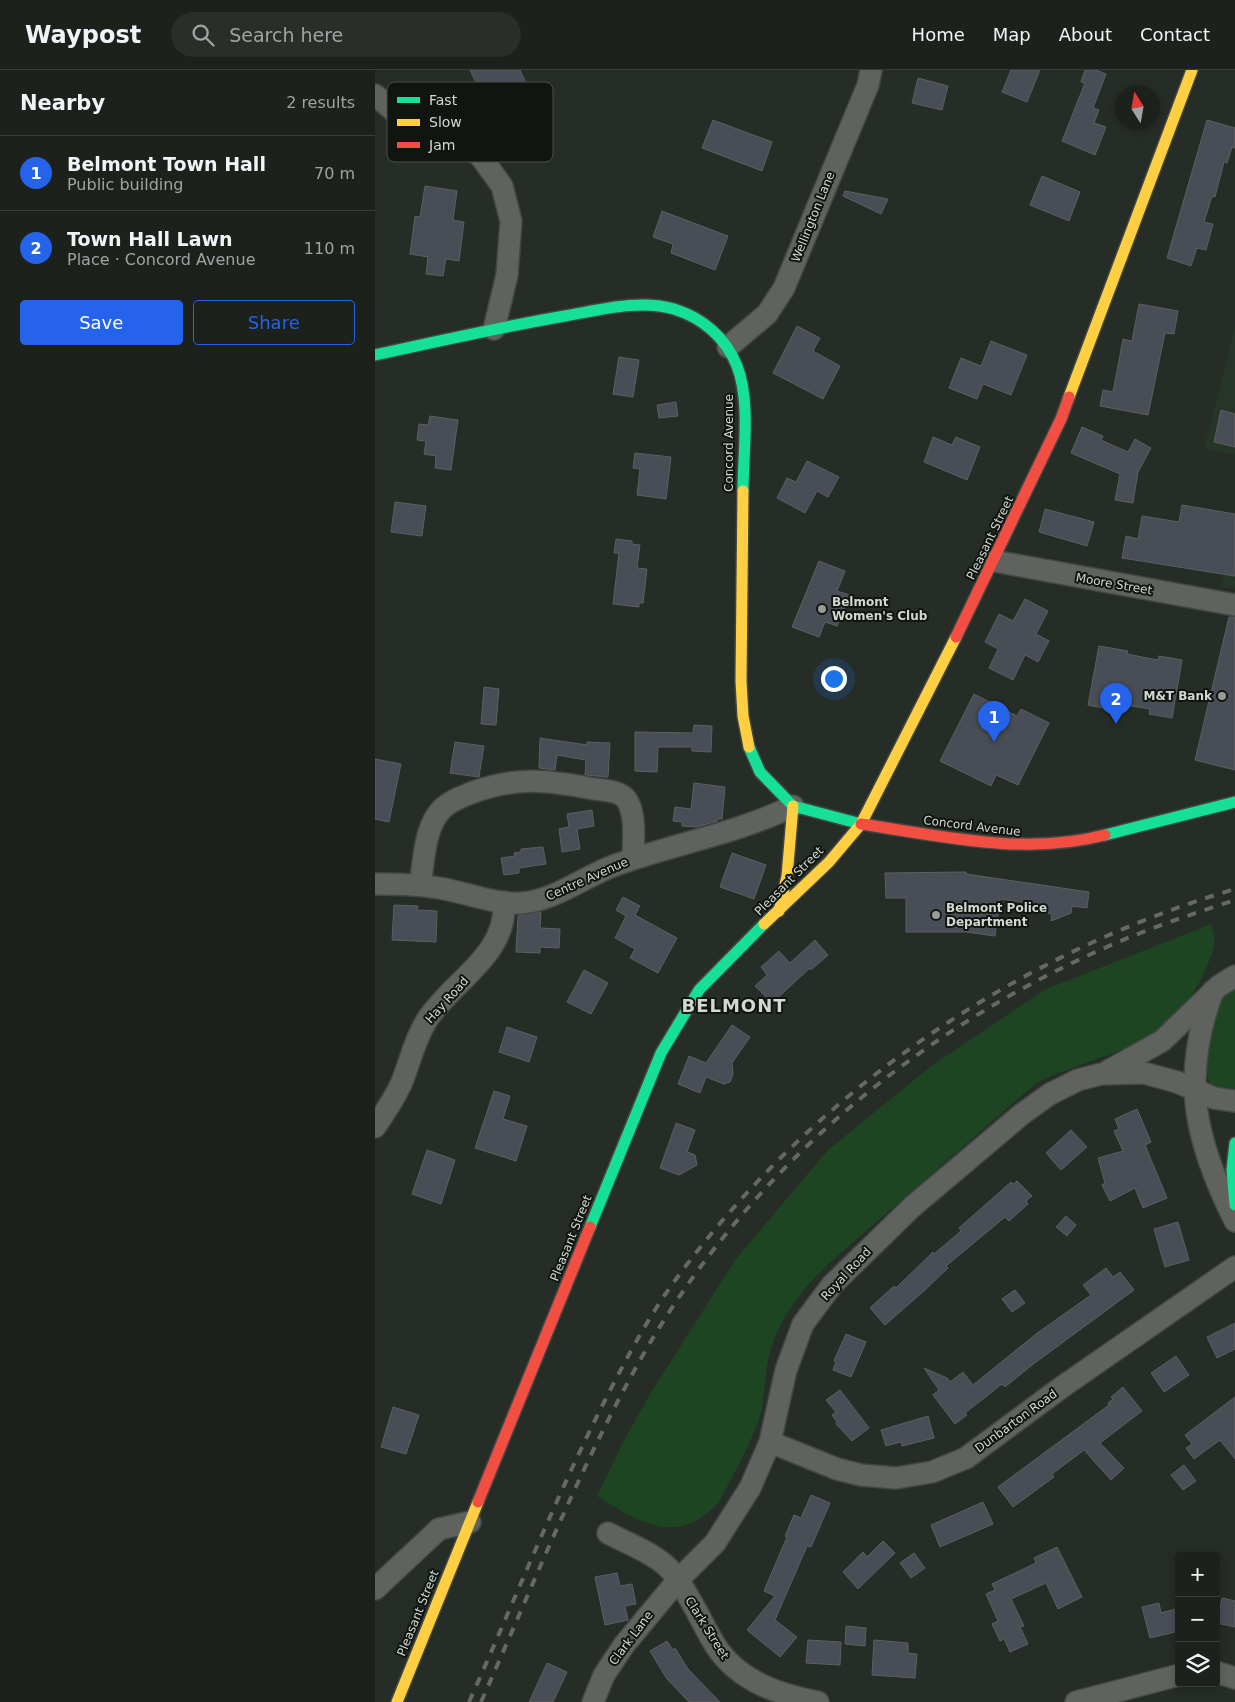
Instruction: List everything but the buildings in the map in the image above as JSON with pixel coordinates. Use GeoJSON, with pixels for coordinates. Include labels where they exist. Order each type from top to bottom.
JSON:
{"type":"FeatureCollection","features":[{"type":"Feature","properties":{"kind":"main road","name":"Pleasant Street"},"geometry":{"type":"LineString","coordinates":[[397,1702],[661,1053],[699,990],[720,966],[829,862],[861,824],[994,561],[1061,419],[1192,70]]}},
{"type":"Feature","properties":{"kind":"main road","name":"Concord Avenue"},"geometry":{"type":"LineString","coordinates":[[375,355],[494,329],[613,308],[662,307],[681,312],[702,322],[728,348],[739,368],[744,397],[741,681],[745,730],[750,751],[759,772],[793,806],[861,824],[995,844],[1047,845],[1095,838],[1235,802]]}},
{"type":"Feature","properties":{"kind":"main road"},"geometry":{"type":"LineString","coordinates":[[779,911],[787,876],[793,806]]}},
{"type":"Feature","properties":{"kind":"main road"},"geometry":{"type":"LineString","coordinates":[[1235,1143],[1232,1170],[1235,1204]]}},
{"type":"Feature","properties":{"kind":"street","name":"Wellington Lane"},"geometry":{"type":"LineString","coordinates":[[728,348],[767,314],[784,288],[867,86],[871,70]]}},
{"type":"Feature","properties":{"kind":"street"},"geometry":{"type":"LineString","coordinates":[[375,95],[387,105]]}},
{"type":"Feature","properties":{"kind":"street"},"geometry":{"type":"LineString","coordinates":[[484,162],[501,186],[511,221],[507,276],[494,329]]}},
{"type":"Feature","properties":{"kind":"street","name":"Moore Street"},"geometry":{"type":"LineString","coordinates":[[994,561],[1235,605]]}},
{"type":"Feature","properties":{"kind":"street"},"geometry":{"type":"LineString","coordinates":[[420,885],[430,831],[435,818],[443,808],[467,795],[512,781],[562,783],[624,796],[628,802],[632,818],[633,859]]}},
{"type":"Feature","properties":{"kind":"street","name":"Centre Avenue"},"geometry":{"type":"LineString","coordinates":[[375,884],[420,885],[504,902],[520,903],[547,898],[611,867],[707,838],[766,818],[793,806]]}},
{"type":"Feature","properties":{"kind":"street","name":"Hay Road"},"geometry":{"type":"LineString","coordinates":[[375,1127],[400,1085],[417,1040],[428,1019],[449,994],[485,960],[491,950],[505,915],[504,902]]}},
{"type":"Feature","properties":{"kind":"street","name":"Royal Road"},"geometry":{"type":"LineString","coordinates":[[678,1580],[724,1531],[750,1488],[770,1442],[786,1370],[803,1324],[832,1285],[912,1207],[1021,1114],[1064,1086],[1101,1074],[1162,1041],[1175,1032],[1213,991],[1235,976]]}},
{"type":"Feature","properties":{"kind":"street"},"geometry":{"type":"LineString","coordinates":[[1213,991],[1199,1035],[1195,1091],[1196,1113],[1204,1151],[1217,1186],[1235,1221]]}},
{"type":"Feature","properties":{"kind":"street","name":"Royal Road"},"geometry":{"type":"LineString","coordinates":[[1101,1074],[1144,1073],[1177,1082],[1213,1098],[1235,1101]]}},
{"type":"Feature","properties":{"kind":"street","name":"Dunbarton Road"},"geometry":{"type":"LineString","coordinates":[[770,1442],[837,1469],[861,1475],[896,1478],[932,1472],[966,1458],[1062,1387],[1235,1267]]}},
{"type":"Feature","properties":{"kind":"street"},"geometry":{"type":"LineString","coordinates":[[375,1589],[435,1532],[470,1522]]}},
{"type":"Feature","properties":{"kind":"street","name":"Clark Street"},"geometry":{"type":"LineString","coordinates":[[608,1533],[655,1559],[672,1572],[718,1649],[731,1666],[753,1682],[818,1702]]}},
{"type":"Feature","properties":{"kind":"street","name":"Clark Lane"},"geometry":{"type":"LineString","coordinates":[[593,1702],[605,1675],[624,1645],[678,1580]]}},
{"type":"Feature","properties":{"kind":"street"},"geometry":{"type":"LineString","coordinates":[[1220,1673],[1235,1678]]}},
{"type":"Feature","properties":{"kind":"street"},"geometry":{"type":"LineString","coordinates":[[1076,1702],[1107,1697],[1175,1676]]}},
{"type":"Feature","properties":{"kind":"shaded area"},"geometry":{"type":"Polygon","coordinates":[[[1235,326],[1235,455],[1204,449],[1235,326]]]}},
{"type":"Feature","properties":{"kind":"shaded area"},"geometry":{"type":"Polygon","coordinates":[[[1235,512],[1235,589],[1221,587],[1235,512]]]}},
{"type":"Feature","properties":{"kind":"green space"},"geometry":{"type":"Polygon","coordinates":[[[1211,924],[1214,948],[1205,971],[1190,998],[1173,1018],[1154,1033],[1133,1045],[1036,1083],[827,1265],[806,1287],[789,1311],[775,1337],[767,1366],[759,1419],[746,1451],[719,1502],[703,1516],[688,1524],[673,1527],[658,1526],[643,1521],[597,1496],[625,1438],[652,1391],[735,1260],[828,1150],[930,1067],[1044,990],[1211,924]]]}},
{"type":"Feature","properties":{"kind":"green space"},"geometry":{"type":"Polygon","coordinates":[[[1235,988],[1235,1088],[1225,1091],[1211,1085],[1208,1077],[1208,1042],[1213,1019],[1221,998],[1228,991],[1235,988]]]}},
{"type":"Feature","properties":{"kind":"railway"},"geometry":{"type":"LineString","coordinates":[[469,1702],[583,1444],[617,1377],[661,1300],[725,1217],[785,1154],[850,1095],[920,1041],[994,994],[1071,952],[1152,917],[1235,889]]}},
{"type":"Feature","properties":{"kind":"railway"},"geometry":{"type":"LineString","coordinates":[[481,1702],[556,1530],[596,1445],[639,1362],[681,1295],[727,1232],[780,1173],[836,1119],[897,1070],[961,1025],[1029,985],[1100,950],[1150,929],[1235,900]]}},
{"type":"Feature","properties":{"kind":"traffic: fast"},"geometry":{"type":"LineString","coordinates":[[375,355],[446,339],[620,306],[661,306],[685,313],[704,324],[720,338],[737,366],[744,395],[745,411],[743,491]]}},
{"type":"Feature","properties":{"kind":"traffic: fast"},"geometry":{"type":"LineString","coordinates":[[749,747],[760,772],[793,806],[861,824]]}},
{"type":"Feature","properties":{"kind":"traffic: fast"},"geometry":{"type":"LineString","coordinates":[[1105,835],[1235,802]]}},
{"type":"Feature","properties":{"kind":"traffic: fast"},"geometry":{"type":"LineString","coordinates":[[590,1227],[661,1053],[699,990],[764,924]]}},
{"type":"Feature","properties":{"kind":"traffic: fast"},"geometry":{"type":"LineString","coordinates":[[1235,1143],[1232,1170],[1235,1205]]}},
{"type":"Feature","properties":{"kind":"traffic: slow"},"geometry":{"type":"LineString","coordinates":[[1069,397],[1192,70]]}},
{"type":"Feature","properties":{"kind":"traffic: slow"},"geometry":{"type":"LineString","coordinates":[[743,491],[741,681],[743,716],[749,747]]}},
{"type":"Feature","properties":{"kind":"traffic: slow"},"geometry":{"type":"LineString","coordinates":[[764,924],[829,862],[861,824],[956,637]]}},
{"type":"Feature","properties":{"kind":"traffic: slow"},"geometry":{"type":"LineString","coordinates":[[779,911],[787,876],[793,806]]}},
{"type":"Feature","properties":{"kind":"traffic: slow"},"geometry":{"type":"LineString","coordinates":[[397,1702],[478,1502]]}},
{"type":"Feature","properties":{"kind":"traffic: jam"},"geometry":{"type":"LineString","coordinates":[[956,637],[1061,419],[1069,397]]}},
{"type":"Feature","properties":{"kind":"traffic: jam"},"geometry":{"type":"LineString","coordinates":[[861,824],[952,838],[1014,844],[1075,841],[1105,835]]}},
{"type":"Feature","properties":{"kind":"traffic: jam"},"geometry":{"type":"LineString","coordinates":[[478,1502],[590,1227]]}},
{"type":"Feature","properties":{"kind":"place","name":"Belmont Women's Club"},"geometry":{"type":"Point","coordinates":[822,609]}},
{"type":"Feature","properties":{"kind":"place","name":"M&T Bank"},"geometry":{"type":"Point","coordinates":[1222,696]}},
{"type":"Feature","properties":{"kind":"place","name":"Town Hall Lawn"},"geometry":{"type":"Point","coordinates":[1116,724]}},
{"type":"Feature","properties":{"kind":"place","name":"Belmont Town Hall"},"geometry":{"type":"Point","coordinates":[994,742]}},
{"type":"Feature","properties":{"kind":"place","name":"Belmont Police Department"},"geometry":{"type":"Point","coordinates":[936,915]}},
{"type":"Feature","properties":{"kind":"district","name":"BELMONT"},"geometry":{"type":"Point","coordinates":[734,1005]}}]}
